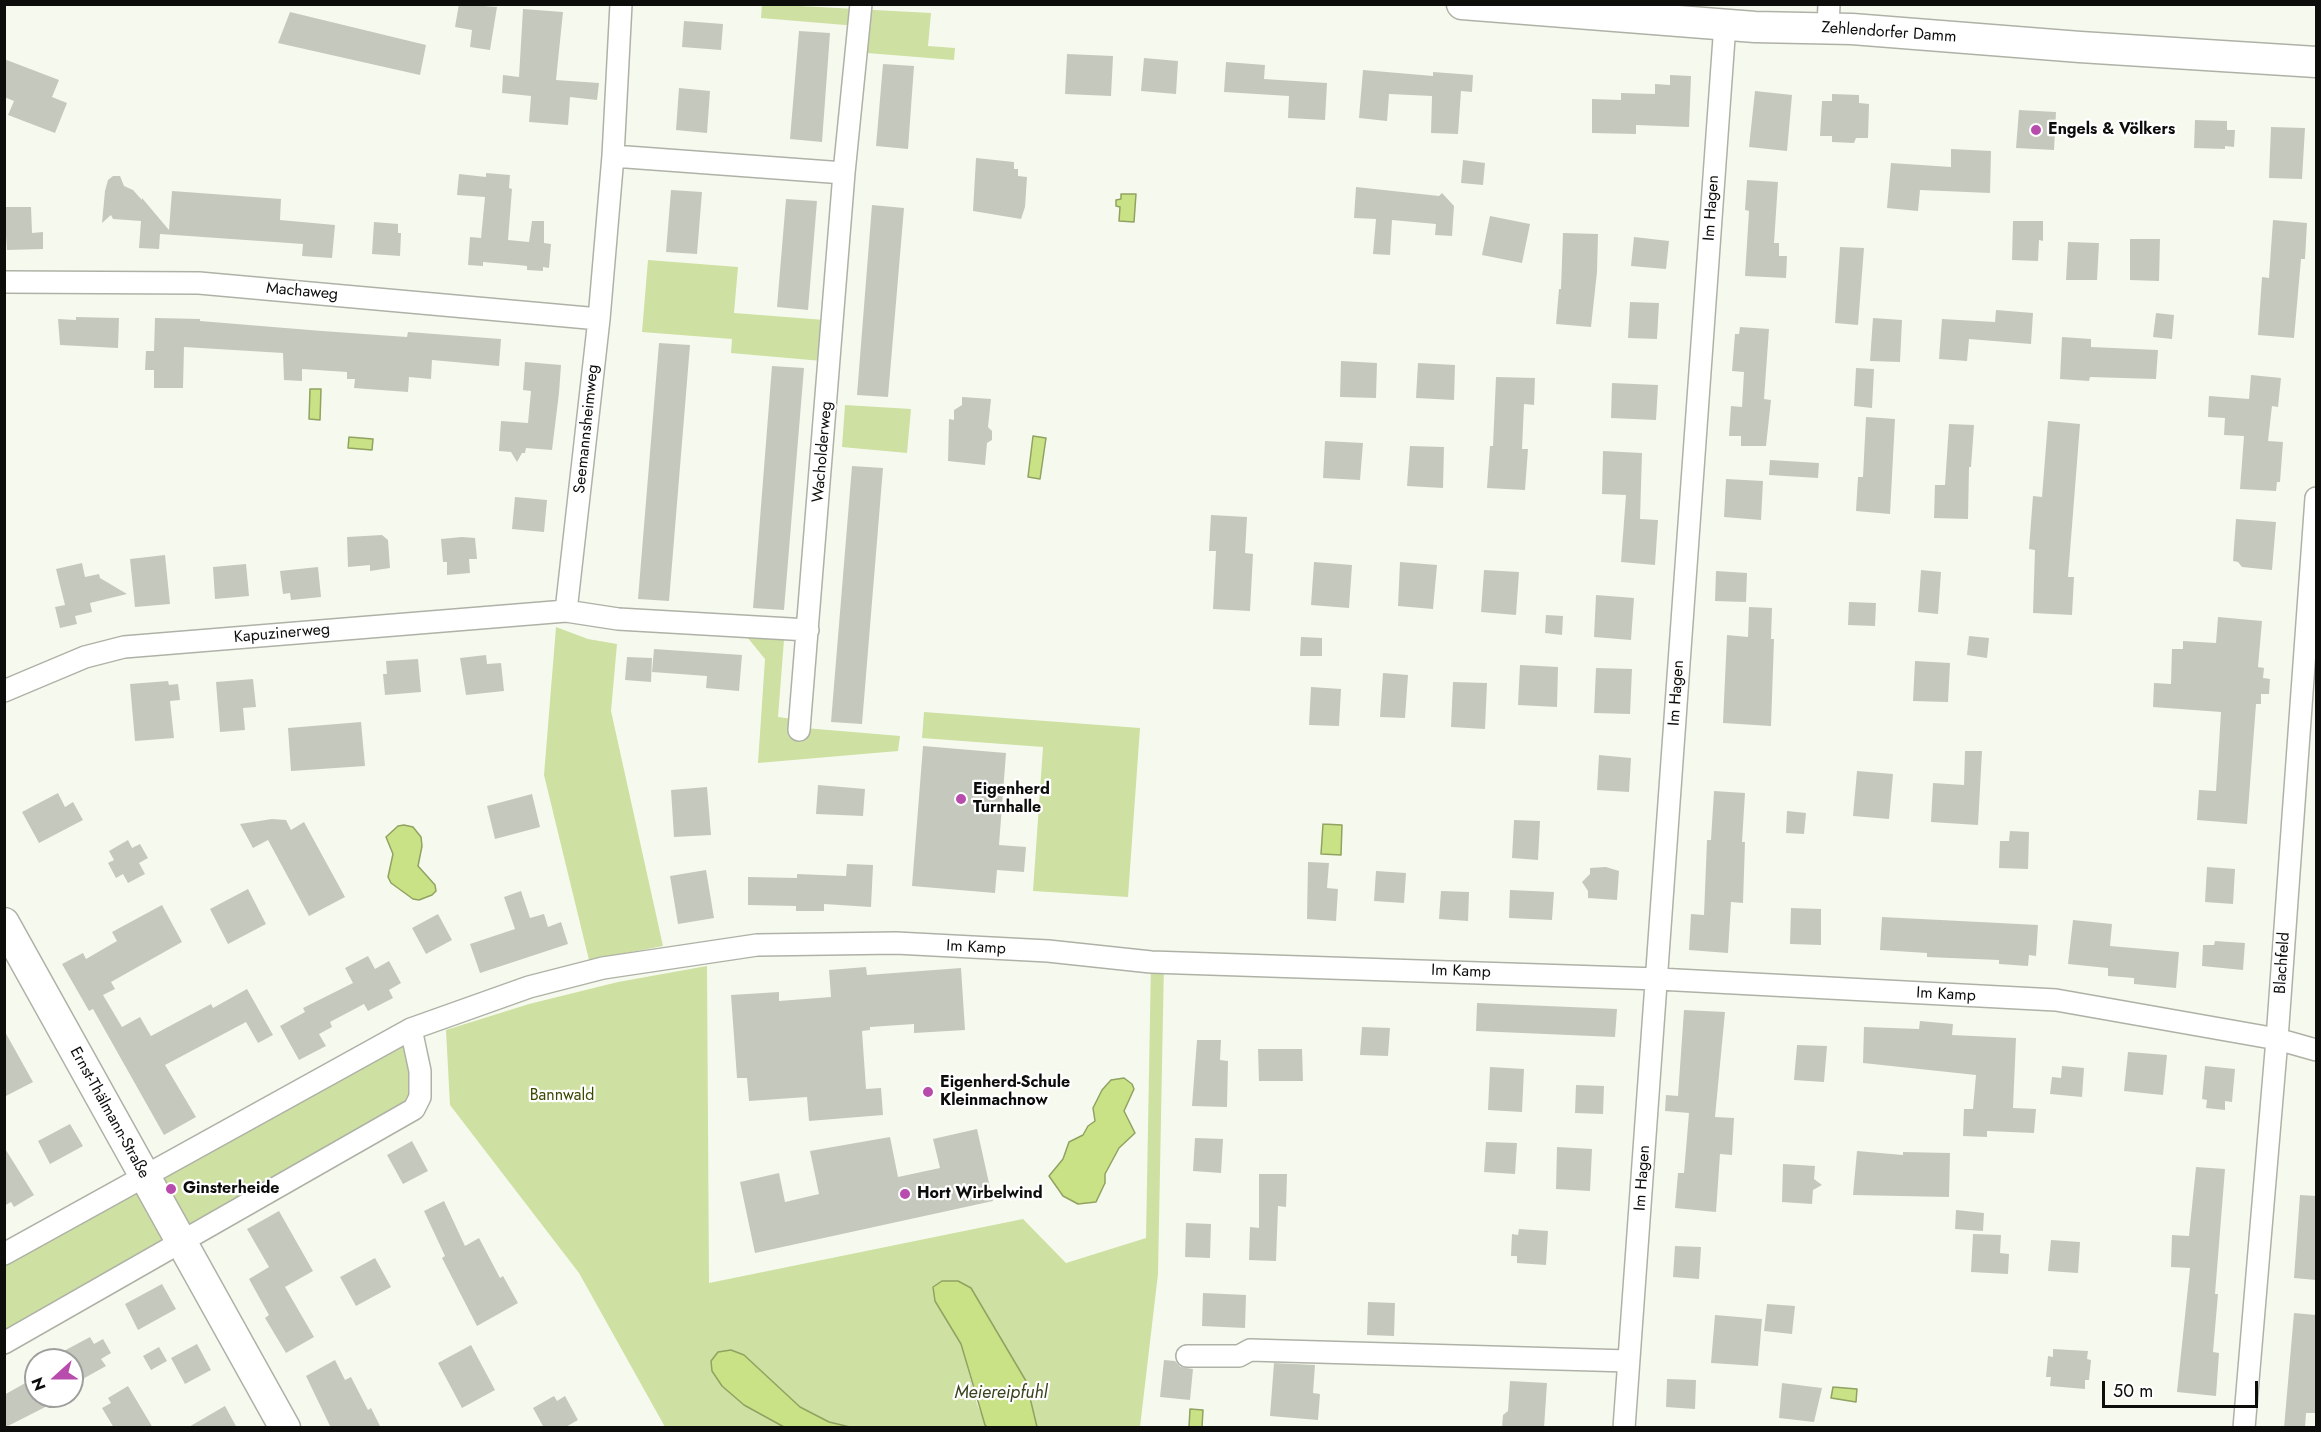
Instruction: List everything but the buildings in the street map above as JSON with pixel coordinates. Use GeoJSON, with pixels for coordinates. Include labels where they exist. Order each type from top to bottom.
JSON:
{"type":"FeatureCollection","features":[{"type":"Feature","properties":{"kind":"main road","name":"Zehlendorfer Damm"},"geometry":{"type":"LineString","coordinates":[[1462,4],[1725,24],[1828,16],[2316,62]]}},
{"type":"Feature","properties":{"kind":"main road","name":"Ernst-Thälmann-Straße"},"geometry":{"type":"LineString","coordinates":[[4,923],[285,1428]]}},
{"type":"Feature","properties":{"kind":"street","name":"Seemannsheimweg"},"geometry":{"type":"LineString","coordinates":[[566,611],[599,319],[613,156],[621,4]]}},
{"type":"Feature","properties":{"kind":"street","name":"Wacholderweg"},"geometry":{"type":"LineString","coordinates":[[799,730],[844,173],[861,4]]}},
{"type":"Feature","properties":{"kind":"street","name":"Im Hagen"},"geometry":{"type":"LineString","coordinates":[[1624,1428],[1725,24]]}},
{"type":"Feature","properties":{"kind":"street"},"geometry":{"type":"LineString","coordinates":[[613,156],[844,173]]}},
{"type":"Feature","properties":{"kind":"street","name":"Machaweg"},"geometry":{"type":"LineString","coordinates":[[4,282],[199,283],[599,319]]}},
{"type":"Feature","properties":{"kind":"street","name":"Blachfeld"},"geometry":{"type":"LineString","coordinates":[[2244,1428],[2277,1039],[2316,498]]}},
{"type":"Feature","properties":{"kind":"street"},"geometry":{"type":"LineString","coordinates":[[566,611],[618,619],[807,630]]}},
{"type":"Feature","properties":{"kind":"street","name":"Kapuzinerweg"},"geometry":{"type":"LineString","coordinates":[[4,691],[85,657],[124,647],[566,611]]}},
{"type":"Feature","properties":{"kind":"street","name":"Im Kamp"},"geometry":{"type":"LineString","coordinates":[[411,1029],[529,987],[603,968],[705,951],[798,943],[896,943],[1048,951],[1175,963],[1658,979],[2056,1000],[2277,1039],[2316,1050]]}},
{"type":"Feature","properties":{"kind":"street"},"geometry":{"type":"LineString","coordinates":[[4,1254],[389,1039],[411,1029],[420,1071],[420,1097],[414,1109],[4,1343]]}},
{"type":"Feature","properties":{"kind":"street"},"geometry":{"type":"LineString","coordinates":[[1187,1356],[1239,1356],[1250,1350],[1628,1361]]}},
{"type":"Feature","properties":{"kind":"green space"},"geometry":{"type":"Polygon","coordinates":[[[762,4],[931,13],[928,46],[955,48],[954,60],[867,53],[869,27],[761,18],[762,4]]]}},
{"type":"Feature","properties":{"kind":"green space"},"geometry":{"type":"Polygon","coordinates":[[[648,260],[738,267],[734,313],[825,320],[822,361],[731,353],[732,339],[642,332],[648,260]]]}},
{"type":"Feature","properties":{"kind":"green space"},"geometry":{"type":"Polygon","coordinates":[[[845,405],[911,409],[907,453],[842,447],[845,405]]]}},
{"type":"Feature","properties":{"kind":"green space"},"geometry":{"type":"Polygon","coordinates":[[[556,627],[588,639],[617,644],[611,711],[663,946],[589,960],[544,775],[556,627]]]}},
{"type":"Feature","properties":{"kind":"green space"},"geometry":{"type":"Polygon","coordinates":[[[747,637],[784,640],[778,717],[793,719],[793,727],[900,736],[898,751],[758,763],[765,659],[747,637]]]}},
{"type":"Feature","properties":{"kind":"green space"},"geometry":{"type":"Polygon","coordinates":[[[924,712],[1140,728],[1128,897],[1033,891],[1043,747],[922,738],[924,712]]]}},
{"type":"Feature","properties":{"kind":"green space","name":"Bannwald"},"geometry":{"type":"Polygon","coordinates":[[[1151,962],[1164,962],[1158,1274],[1140,1427],[1037,1427],[1026,1381],[971,1288],[958,1281],[942,1281],[935,1301],[961,1344],[977,1404],[987,1427],[850,1428],[829,1422],[800,1407],[772,1384],[744,1405],[784,1427],[665,1427],[579,1273],[450,1105],[446,1030],[529,1004],[618,982],[707,966],[709,1283],[1023,1219],[1066,1263],[1146,1238],[1151,962]]]}},
{"type":"Feature","properties":{"kind":"green space"},"geometry":{"type":"Polygon","coordinates":[[[411,1029],[420,1097],[5,1343],[5,1254],[411,1029]]]}},
{"type":"Feature","properties":{"kind":"water"},"geometry":{"type":"Polygon","coordinates":[[[1121,194],[1136,194],[1134,222],[1119,221],[1120,207],[1116,206],[1116,200],[1121,199],[1121,194]]]}},
{"type":"Feature","properties":{"kind":"water"},"geometry":{"type":"Polygon","coordinates":[[[310,389],[321,389],[320,420],[309,419],[310,389]]]}},
{"type":"Feature","properties":{"kind":"water"},"geometry":{"type":"Polygon","coordinates":[[[1033,436],[1046,438],[1040,479],[1028,477],[1033,436]]]}},
{"type":"Feature","properties":{"kind":"water"},"geometry":{"type":"Polygon","coordinates":[[[349,437],[373,439],[372,450],[348,448],[349,437]]]}},
{"type":"Feature","properties":{"kind":"water"},"geometry":{"type":"Polygon","coordinates":[[[1323,824],[1342,825],[1341,855],[1321,854],[1323,824]]]}},
{"type":"Feature","properties":{"kind":"water"},"geometry":{"type":"Polygon","coordinates":[[[398,826],[413,827],[421,837],[422,846],[418,866],[435,885],[436,891],[432,895],[419,900],[413,899],[391,883],[388,877],[393,854],[386,837],[398,826]]]}},
{"type":"Feature","properties":{"kind":"water"},"geometry":{"type":"Polygon","coordinates":[[[1124,1078],[1132,1084],[1134,1089],[1124,1111],[1135,1133],[1119,1148],[1105,1174],[1105,1183],[1096,1202],[1078,1204],[1063,1196],[1049,1176],[1063,1159],[1069,1142],[1083,1135],[1088,1126],[1095,1121],[1093,1108],[1102,1090],[1111,1080],[1124,1078]]]}},
{"type":"Feature","properties":{"kind":"water","name":"Meiereipfuhl"},"geometry":{"type":"Polygon","coordinates":[[[942,1281],[958,1281],[971,1288],[1026,1381],[1037,1427],[987,1427],[985,1425],[961,1344],[935,1301],[933,1287],[942,1281]]]}},
{"type":"Feature","properties":{"kind":"water"},"geometry":{"type":"Polygon","coordinates":[[[731,1350],[744,1355],[800,1407],[829,1422],[850,1427],[784,1427],[744,1405],[722,1386],[712,1371],[711,1361],[718,1352],[731,1350]]]}},
{"type":"Feature","properties":{"kind":"water"},"geometry":{"type":"Polygon","coordinates":[[[1833,1387],[1857,1389],[1856,1402],[1831,1398],[1833,1387]]]}},
{"type":"Feature","properties":{"kind":"water"},"geometry":{"type":"Polygon","coordinates":[[[1190,1409],[1203,1410],[1202,1427],[1189,1427],[1190,1409]]]}},
{"type":"Feature","properties":{"kind":"place","name":"Engels & Völkers"},"geometry":{"type":"Point","coordinates":[2036,130]}},
{"type":"Feature","properties":{"kind":"place","name":"Eigenherd Turnhalle"},"geometry":{"type":"Point","coordinates":[961,799]}},
{"type":"Feature","properties":{"kind":"place","name":"Eigenherd-Schule Kleinmachnow"},"geometry":{"type":"Point","coordinates":[928,1092]}},
{"type":"Feature","properties":{"kind":"place","name":"Ginsterheide"},"geometry":{"type":"Point","coordinates":[171,1189]}},
{"type":"Feature","properties":{"kind":"place","name":"Hort Wirbelwind"},"geometry":{"type":"Point","coordinates":[905,1194]}}]}
